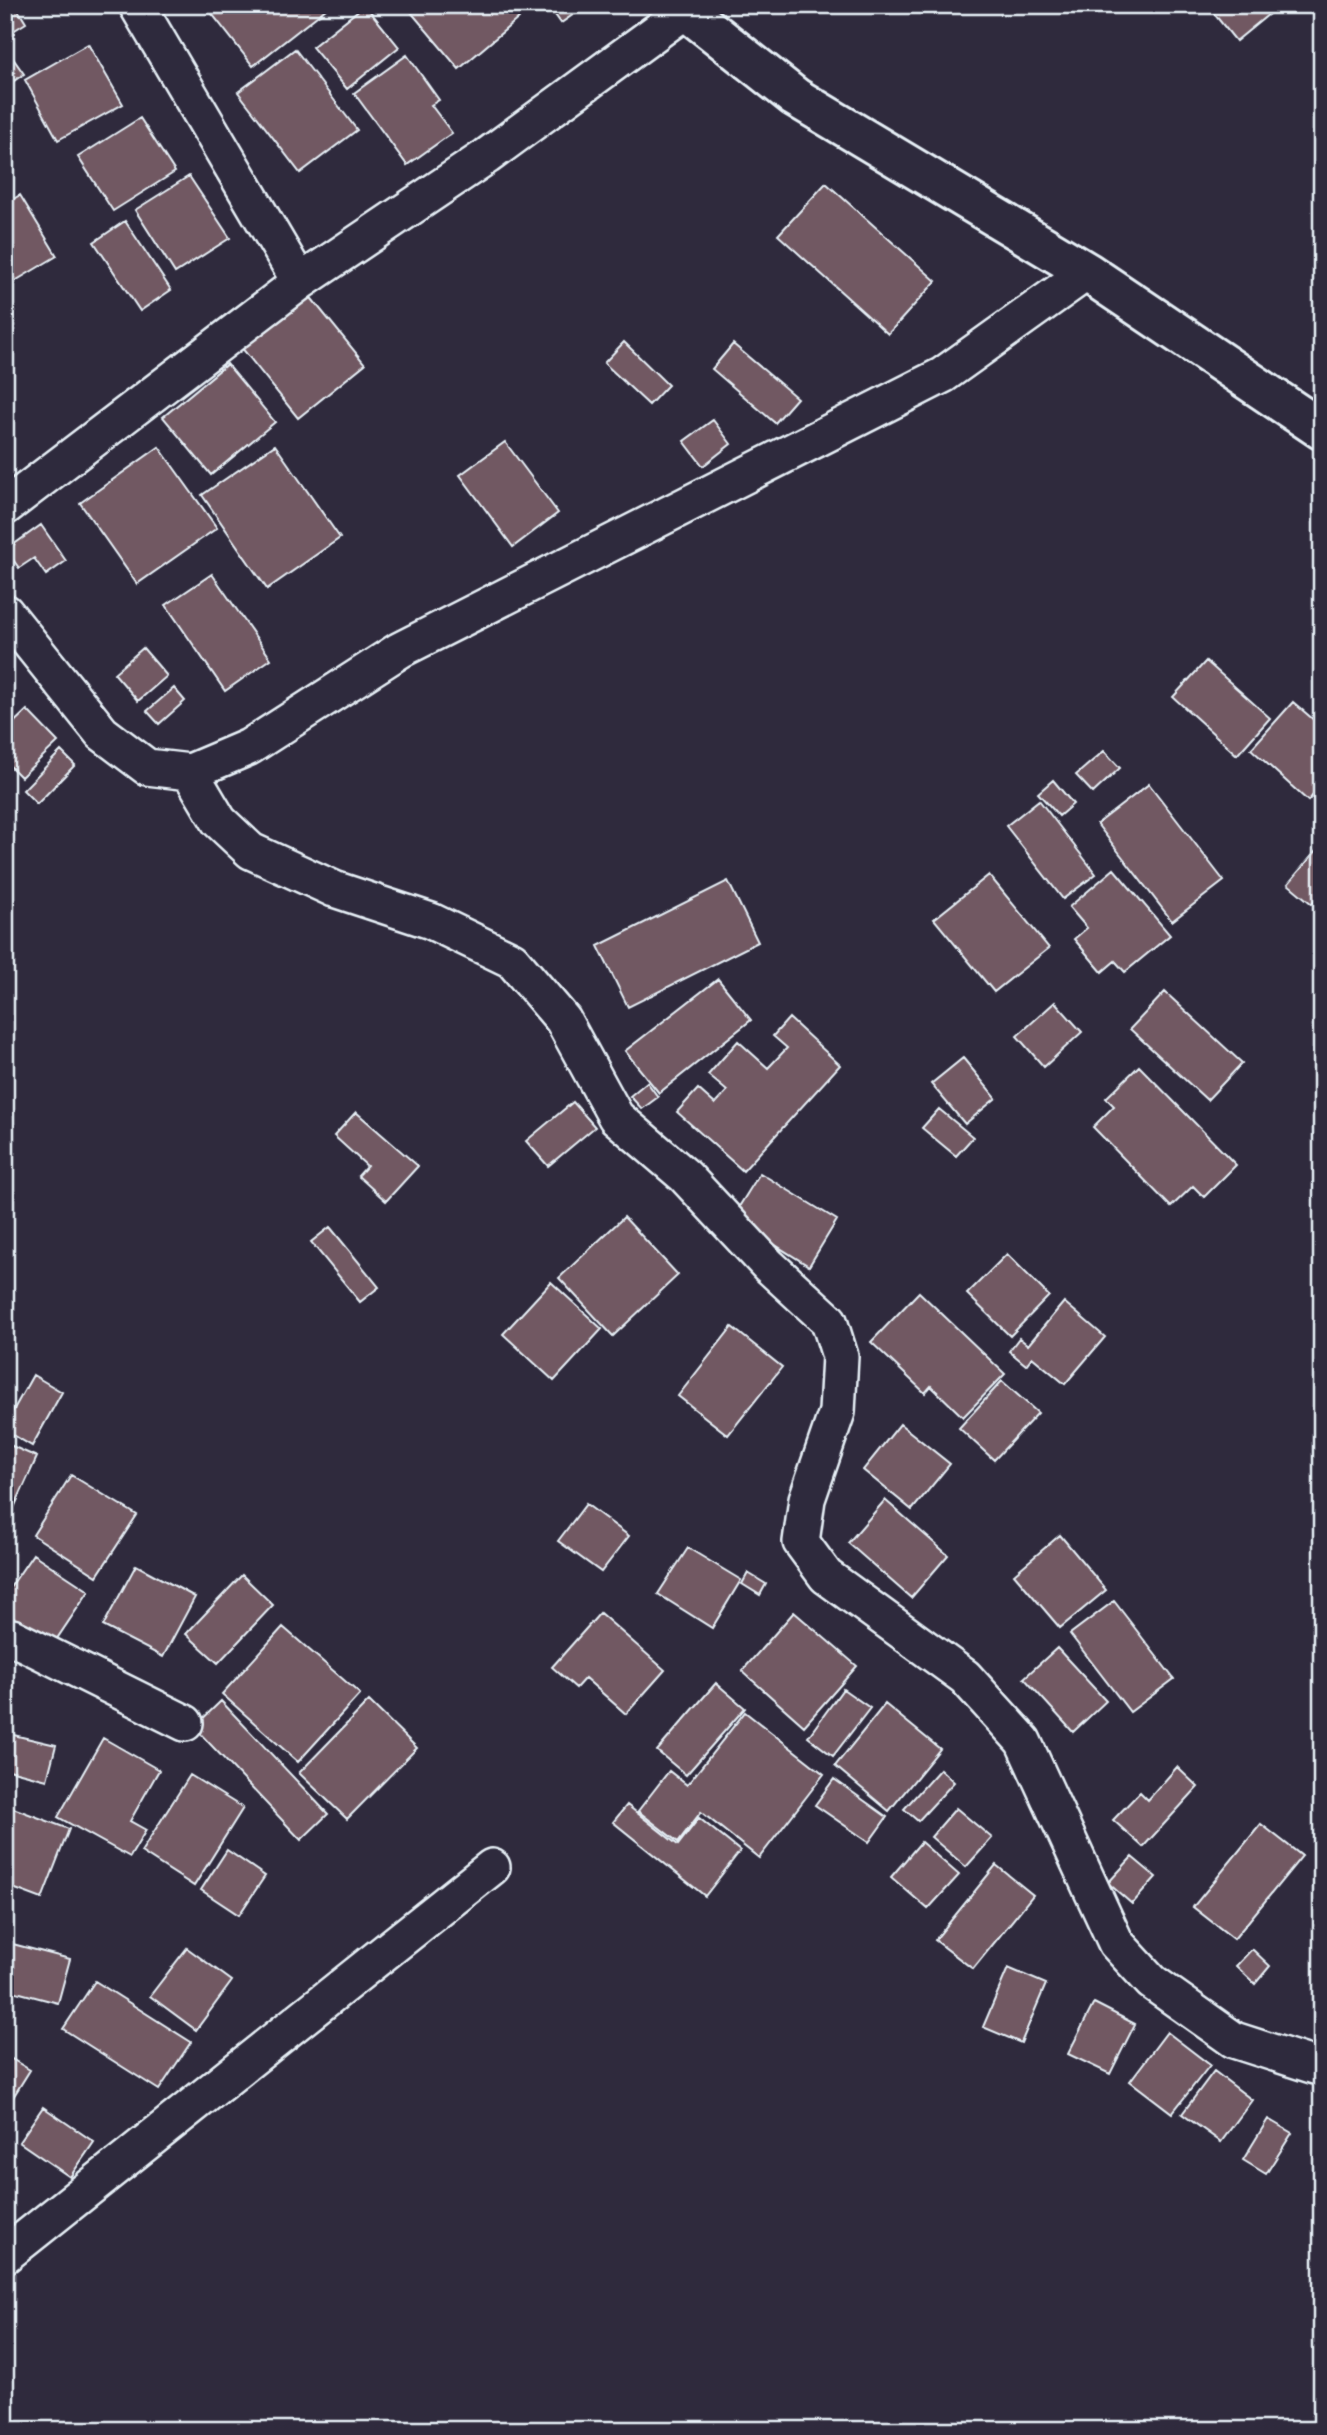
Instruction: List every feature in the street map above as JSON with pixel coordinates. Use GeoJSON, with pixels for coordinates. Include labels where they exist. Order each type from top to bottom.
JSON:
{"type":"FeatureCollection","features":[{"type":"Feature","properties":{"kind":"street"},"geometry":{"type":"LineString","coordinates":[[137,5],[300,282]]}},
{"type":"Feature","properties":{"kind":"street"},"geometry":{"type":"LineString","coordinates":[[5,507],[300,282],[487,156],[682,8],[795,97],[1087,272],[1322,430]]}},
{"type":"Feature","properties":{"kind":"street"},"geometry":{"type":"LineString","coordinates":[[5,612],[102,733],[147,767],[190,772],[249,747],[400,650],[943,375],[1087,272]]}},
{"type":"Feature","properties":{"kind":"street"},"geometry":{"type":"LineString","coordinates":[[190,772],[219,821],[251,851],[334,890],[431,921],[512,960],[563,1020],[616,1117],[685,1176],[768,1265],[829,1321],[840,1356],[836,1412],[807,1499],[801,1542],[826,1576],[965,1676],[1023,1741],[1116,1943],[1152,1982],[1234,2040],[1322,2066]]}},
{"type":"Feature","properties":{"kind":"street"},"geometry":{"type":"LineString","coordinates":[[5,1636],[185,1723]]}},
{"type":"Feature","properties":{"kind":"street"},"geometry":{"type":"LineString","coordinates":[[5,2255],[492,1867]]}},
{"type":"Feature","properties":{"kind":"building"},"geometry":{"type":"Polygon","coordinates":[[[5,5],[15,5],[26,23],[5,36],[5,5]]]}},
{"type":"Feature","properties":{"kind":"building"},"geometry":{"type":"Polygon","coordinates":[[[331,5],[253,66],[206,6],[331,5]]]}},
{"type":"Feature","properties":{"kind":"building"},"geometry":{"type":"Polygon","coordinates":[[[365,5],[399,47],[347,89],[312,47],[365,5]]]}},
{"type":"Feature","properties":{"kind":"building"},"geometry":{"type":"Polygon","coordinates":[[[405,5],[508,5],[519,18],[459,69],[405,5]]]}},
{"type":"Feature","properties":{"kind":"building"},"geometry":{"type":"Polygon","coordinates":[[[548,5],[587,5],[561,23],[548,5]]]}},
{"type":"Feature","properties":{"kind":"building"},"geometry":{"type":"Polygon","coordinates":[[[1207,5],[1280,5],[1236,41],[1207,5]]]}},
{"type":"Feature","properties":{"kind":"building"},"geometry":{"type":"Polygon","coordinates":[[[88,44],[123,104],[58,140],[25,80],[88,44]]]}},
{"type":"Feature","properties":{"kind":"building"},"geometry":{"type":"Polygon","coordinates":[[[5,47],[24,74],[5,87],[5,47]]]}},
{"type":"Feature","properties":{"kind":"building"},"geometry":{"type":"Polygon","coordinates":[[[295,49],[357,130],[300,173],[238,92],[295,49]]]}},
{"type":"Feature","properties":{"kind":"building"},"geometry":{"type":"Polygon","coordinates":[[[407,55],[439,100],[431,105],[452,133],[407,165],[354,93],[407,55]]]}},
{"type":"Feature","properties":{"kind":"building"},"geometry":{"type":"Polygon","coordinates":[[[140,118],[175,172],[113,211],[78,157],[140,118]]]}},
{"type":"Feature","properties":{"kind":"building"},"geometry":{"type":"Polygon","coordinates":[[[5,175],[12,186],[5,190],[5,175]]]}},
{"type":"Feature","properties":{"kind":"building"},"geometry":{"type":"Polygon","coordinates":[[[189,176],[230,238],[175,273],[135,210],[189,176]]]}},
{"type":"Feature","properties":{"kind":"building"},"geometry":{"type":"Polygon","coordinates":[[[826,183],[936,281],[888,334],[778,235],[826,183]]]}},
{"type":"Feature","properties":{"kind":"building"},"geometry":{"type":"Polygon","coordinates":[[[20,195],[57,256],[5,287],[5,204],[20,195]]]}},
{"type":"Feature","properties":{"kind":"building"},"geometry":{"type":"Polygon","coordinates":[[[125,221],[171,290],[140,311],[94,242],[125,221]]]}},
{"type":"Feature","properties":{"kind":"building"},"geometry":{"type":"Polygon","coordinates":[[[308,294],[365,364],[298,418],[241,347],[308,294]]]}},
{"type":"Feature","properties":{"kind":"building"},"geometry":{"type":"Polygon","coordinates":[[[624,342],[668,385],[649,405],[604,363],[624,342]]]}},
{"type":"Feature","properties":{"kind":"building"},"geometry":{"type":"Polygon","coordinates":[[[733,344],[797,398],[775,423],[712,369],[733,344]]]}},
{"type":"Feature","properties":{"kind":"building"},"geometry":{"type":"Polygon","coordinates":[[[227,364],[275,422],[211,475],[163,417],[227,364]]]}},
{"type":"Feature","properties":{"kind":"building"},"geometry":{"type":"Polygon","coordinates":[[[713,420],[731,444],[703,466],[684,441],[713,420]]]}},
{"type":"Feature","properties":{"kind":"building"},"geometry":{"type":"Polygon","coordinates":[[[505,442],[558,513],[513,547],[460,475],[505,442]]]}},
{"type":"Feature","properties":{"kind":"building"},"geometry":{"type":"Polygon","coordinates":[[[275,445],[340,538],[267,589],[202,495],[275,445]]]}},
{"type":"Feature","properties":{"kind":"building"},"geometry":{"type":"Polygon","coordinates":[[[159,447],[217,528],[137,584],[80,503],[159,447]]]}},
{"type":"Feature","properties":{"kind":"building"},"geometry":{"type":"Polygon","coordinates":[[[41,525],[66,561],[46,575],[34,558],[19,568],[6,550],[41,525]]]}},
{"type":"Feature","properties":{"kind":"building"},"geometry":{"type":"Polygon","coordinates":[[[212,574],[271,659],[225,691],[166,605],[212,574]]]}},
{"type":"Feature","properties":{"kind":"building"},"geometry":{"type":"Polygon","coordinates":[[[143,648],[167,676],[138,701],[114,673],[143,648]]]}},
{"type":"Feature","properties":{"kind":"building"},"geometry":{"type":"Polygon","coordinates":[[[1206,661],[1270,718],[1237,755],[1173,697],[1206,661]]]}},
{"type":"Feature","properties":{"kind":"building"},"geometry":{"type":"Polygon","coordinates":[[[174,688],[185,701],[159,724],[147,711],[174,688]]]}},
{"type":"Feature","properties":{"kind":"building"},"geometry":{"type":"Polygon","coordinates":[[[1293,702],[1322,727],[1322,785],[1308,801],[1251,749],[1293,702]]]}},
{"type":"Feature","properties":{"kind":"building"},"geometry":{"type":"Polygon","coordinates":[[[27,710],[58,742],[21,777],[5,761],[5,731],[27,710]]]}},
{"type":"Feature","properties":{"kind":"building"},"geometry":{"type":"Polygon","coordinates":[[[61,751],[75,765],[37,804],[23,790],[61,751]]]}},
{"type":"Feature","properties":{"kind":"building"},"geometry":{"type":"Polygon","coordinates":[[[1104,751],[1120,768],[1093,793],[1076,775],[1104,751]]]}},
{"type":"Feature","properties":{"kind":"building"},"geometry":{"type":"Polygon","coordinates":[[[1053,780],[1073,804],[1059,816],[1038,793],[1053,780]]]}},
{"type":"Feature","properties":{"kind":"building"},"geometry":{"type":"Polygon","coordinates":[[[1149,784],[1224,881],[1172,921],[1097,824],[1149,784]]]}},
{"type":"Feature","properties":{"kind":"building"},"geometry":{"type":"Polygon","coordinates":[[[1039,800],[1096,874],[1063,899],[1006,826],[1039,800]]]}},
{"type":"Feature","properties":{"kind":"building"},"geometry":{"type":"Polygon","coordinates":[[[1322,844],[1322,896],[1319,894],[1312,904],[1288,884],[1322,844]]]}},
{"type":"Feature","properties":{"kind":"building"},"geometry":{"type":"Polygon","coordinates":[[[1114,869],[1170,935],[1125,972],[1115,961],[1102,972],[1074,939],[1087,928],[1069,907],[1114,869]]]}},
{"type":"Feature","properties":{"kind":"building"},"geometry":{"type":"Polygon","coordinates":[[[989,875],[1049,948],[994,992],[934,919],[989,875]]]}},
{"type":"Feature","properties":{"kind":"building"},"geometry":{"type":"Polygon","coordinates":[[[728,881],[758,942],[628,1007],[598,946],[728,881]]]}},
{"type":"Feature","properties":{"kind":"building"},"geometry":{"type":"Polygon","coordinates":[[[718,979],[751,1020],[659,1093],[625,1051],[718,979]]]}},
{"type":"Feature","properties":{"kind":"building"},"geometry":{"type":"Polygon","coordinates":[[[1165,992],[1242,1063],[1207,1100],[1130,1029],[1165,992]]]}},
{"type":"Feature","properties":{"kind":"building"},"geometry":{"type":"Polygon","coordinates":[[[1055,1002],[1082,1032],[1044,1067],[1017,1036],[1055,1002]]]}},
{"type":"Feature","properties":{"kind":"building"},"geometry":{"type":"Polygon","coordinates":[[[789,1018],[840,1065],[743,1171],[677,1112],[698,1089],[715,1104],[727,1091],[708,1075],[738,1041],[768,1068],[787,1048],[773,1036],[789,1018]]]}},
{"type":"Feature","properties":{"kind":"building"},"geometry":{"type":"Polygon","coordinates":[[[963,1058],[996,1098],[965,1124],[931,1084],[963,1058]]]}},
{"type":"Feature","properties":{"kind":"building"},"geometry":{"type":"Polygon","coordinates":[[[1139,1066],[1236,1165],[1204,1197],[1193,1186],[1171,1207],[1093,1127],[1114,1106],[1106,1098],[1139,1066]]]}},
{"type":"Feature","properties":{"kind":"building"},"geometry":{"type":"Polygon","coordinates":[[[647,1082],[658,1097],[642,1109],[630,1096],[647,1082]]]}},
{"type":"Feature","properties":{"kind":"building"},"geometry":{"type":"Polygon","coordinates":[[[573,1102],[595,1127],[548,1166],[526,1141],[573,1102]]]}},
{"type":"Feature","properties":{"kind":"building"},"geometry":{"type":"Polygon","coordinates":[[[939,1109],[973,1137],[956,1156],[922,1128],[939,1109]]]}},
{"type":"Feature","properties":{"kind":"building"},"geometry":{"type":"Polygon","coordinates":[[[356,1112],[418,1166],[386,1201],[358,1176],[367,1166],[334,1136],[356,1112]]]}},
{"type":"Feature","properties":{"kind":"building"},"geometry":{"type":"Polygon","coordinates":[[[760,1173],[837,1220],[809,1266],[732,1218],[760,1173]]]}},
{"type":"Feature","properties":{"kind":"building"},"geometry":{"type":"Polygon","coordinates":[[[624,1217],[678,1275],[613,1336],[559,1278],[624,1217]]]}},
{"type":"Feature","properties":{"kind":"building"},"geometry":{"type":"Polygon","coordinates":[[[330,1227],[379,1287],[360,1302],[311,1242],[330,1227]]]}},
{"type":"Feature","properties":{"kind":"building"},"geometry":{"type":"Polygon","coordinates":[[[1007,1254],[1049,1296],[1010,1336],[967,1294],[1007,1254]]]}},
{"type":"Feature","properties":{"kind":"building"},"geometry":{"type":"Polygon","coordinates":[[[551,1282],[602,1329],[554,1381],[503,1334],[551,1282]]]}},
{"type":"Feature","properties":{"kind":"building"},"geometry":{"type":"Polygon","coordinates":[[[919,1292],[1005,1374],[963,1417],[931,1386],[925,1393],[871,1342],[919,1292]]]}},
{"type":"Feature","properties":{"kind":"building"},"geometry":{"type":"Polygon","coordinates":[[[1064,1302],[1105,1337],[1065,1384],[1032,1357],[1026,1365],[1009,1351],[1019,1338],[1028,1345],[1064,1302]]]}},
{"type":"Feature","properties":{"kind":"building"},"geometry":{"type":"Polygon","coordinates":[[[732,1327],[782,1367],[728,1435],[678,1396],[732,1327]]]}},
{"type":"Feature","properties":{"kind":"building"},"geometry":{"type":"Polygon","coordinates":[[[33,1375],[62,1392],[32,1446],[5,1430],[5,1425],[33,1375]]]}},
{"type":"Feature","properties":{"kind":"building"},"geometry":{"type":"Polygon","coordinates":[[[1002,1381],[1038,1413],[994,1460],[959,1428],[1002,1381]]]}},
{"type":"Feature","properties":{"kind":"building"},"geometry":{"type":"Polygon","coordinates":[[[900,1424],[950,1464],[912,1510],[863,1470],[900,1424]]]}},
{"type":"Feature","properties":{"kind":"building"},"geometry":{"type":"Polygon","coordinates":[[[5,1443],[37,1457],[8,1521],[5,1519],[5,1443]]]}},
{"type":"Feature","properties":{"kind":"building"},"geometry":{"type":"Polygon","coordinates":[[[71,1475],[137,1515],[97,1576],[33,1535],[71,1475]]]}},
{"type":"Feature","properties":{"kind":"building"},"geometry":{"type":"Polygon","coordinates":[[[885,1500],[948,1555],[911,1598],[848,1543],[885,1500]]]}},
{"type":"Feature","properties":{"kind":"building"},"geometry":{"type":"Polygon","coordinates":[[[586,1504],[629,1536],[601,1572],[558,1541],[586,1504]]]}},
{"type":"Feature","properties":{"kind":"building"},"geometry":{"type":"Polygon","coordinates":[[[1060,1535],[1106,1590],[1060,1628],[1014,1574],[1060,1535]]]}},
{"type":"Feature","properties":{"kind":"building"},"geometry":{"type":"Polygon","coordinates":[[[688,1548],[741,1580],[712,1628],[658,1594],[688,1548]]]}},
{"type":"Feature","properties":{"kind":"building"},"geometry":{"type":"Polygon","coordinates":[[[33,1554],[89,1591],[52,1646],[5,1615],[5,1595],[33,1554]]]}},
{"type":"Feature","properties":{"kind":"building"},"geometry":{"type":"Polygon","coordinates":[[[136,1565],[195,1597],[163,1657],[103,1626],[136,1565]]]}},
{"type":"Feature","properties":{"kind":"building"},"geometry":{"type":"Polygon","coordinates":[[[748,1573],[766,1584],[760,1595],[742,1584],[748,1573]]]}},
{"type":"Feature","properties":{"kind":"building"},"geometry":{"type":"Polygon","coordinates":[[[242,1575],[273,1605],[218,1663],[186,1634],[242,1575]]]}},
{"type":"Feature","properties":{"kind":"building"},"geometry":{"type":"Polygon","coordinates":[[[1114,1601],[1174,1679],[1130,1712],[1070,1634],[1114,1601]]]}},
{"type":"Feature","properties":{"kind":"building"},"geometry":{"type":"Polygon","coordinates":[[[794,1612],[857,1666],[804,1726],[742,1671],[794,1612]]]}},
{"type":"Feature","properties":{"kind":"building"},"geometry":{"type":"Polygon","coordinates":[[[600,1613],[665,1670],[626,1714],[585,1678],[576,1688],[552,1667],[600,1613]]]}},
{"type":"Feature","properties":{"kind":"building"},"geometry":{"type":"Polygon","coordinates":[[[283,1627],[360,1694],[298,1762],[222,1694],[283,1627]]]}},
{"type":"Feature","properties":{"kind":"building"},"geometry":{"type":"Polygon","coordinates":[[[1057,1648],[1106,1701],[1073,1732],[1024,1678],[1057,1648]]]}},
{"type":"Feature","properties":{"kind":"building"},"geometry":{"type":"Polygon","coordinates":[[[716,1683],[745,1708],[686,1775],[657,1751],[716,1683]]]}},
{"type":"Feature","properties":{"kind":"building"},"geometry":{"type":"Polygon","coordinates":[[[843,1689],[870,1708],[833,1756],[808,1737],[843,1689]]]}},
{"type":"Feature","properties":{"kind":"building"},"geometry":{"type":"Polygon","coordinates":[[[221,1701],[328,1814],[301,1840],[194,1727],[221,1701]]]}},
{"type":"Feature","properties":{"kind":"building"},"geometry":{"type":"Polygon","coordinates":[[[369,1701],[417,1748],[347,1819],[299,1773],[369,1701]]]}},
{"type":"Feature","properties":{"kind":"building"},"geometry":{"type":"Polygon","coordinates":[[[885,1704],[940,1749],[889,1811],[835,1766],[885,1704]]]}},
{"type":"Feature","properties":{"kind":"building"},"geometry":{"type":"Polygon","coordinates":[[[745,1712],[824,1774],[759,1858],[701,1812],[678,1842],[638,1811],[669,1771],[687,1785],[745,1712]]]}},
{"type":"Feature","properties":{"kind":"building"},"geometry":{"type":"Polygon","coordinates":[[[5,1733],[56,1745],[47,1780],[5,1769],[5,1733]]]}},
{"type":"Feature","properties":{"kind":"building"},"geometry":{"type":"Polygon","coordinates":[[[103,1738],[159,1770],[130,1821],[146,1830],[130,1857],[58,1817],[103,1738]]]}},
{"type":"Feature","properties":{"kind":"building"},"geometry":{"type":"Polygon","coordinates":[[[1177,1767],[1198,1787],[1143,1847],[1113,1820],[1140,1792],[1148,1800],[1177,1767]]]}},
{"type":"Feature","properties":{"kind":"building"},"geometry":{"type":"Polygon","coordinates":[[[940,1769],[954,1782],[918,1821],[904,1809],[940,1769]]]}},
{"type":"Feature","properties":{"kind":"building"},"geometry":{"type":"Polygon","coordinates":[[[190,1775],[243,1808],[194,1886],[141,1852],[190,1775]]]}},
{"type":"Feature","properties":{"kind":"building"},"geometry":{"type":"Polygon","coordinates":[[[834,1779],[887,1817],[869,1842],[815,1805],[834,1779]]]}},
{"type":"Feature","properties":{"kind":"building"},"geometry":{"type":"Polygon","coordinates":[[[5,1805],[69,1829],[42,1899],[5,1885],[5,1805]]]}},
{"type":"Feature","properties":{"kind":"building"},"geometry":{"type":"Polygon","coordinates":[[[627,1805],[678,1845],[699,1818],[740,1851],[705,1896],[613,1822],[627,1805]]]}},
{"type":"Feature","properties":{"kind":"building"},"geometry":{"type":"Polygon","coordinates":[[[956,1808],[992,1838],[966,1867],[931,1837],[956,1808]]]}},
{"type":"Feature","properties":{"kind":"building"},"geometry":{"type":"Polygon","coordinates":[[[1261,1824],[1302,1856],[1234,1939],[1193,1907],[1261,1824]]]}},
{"type":"Feature","properties":{"kind":"building"},"geometry":{"type":"Polygon","coordinates":[[[921,1842],[959,1875],[928,1909],[891,1877],[921,1842]]]}},
{"type":"Feature","properties":{"kind":"building"},"geometry":{"type":"Polygon","coordinates":[[[227,1850],[265,1876],[239,1915],[201,1890],[227,1850]]]}},
{"type":"Feature","properties":{"kind":"building"},"geometry":{"type":"Polygon","coordinates":[[[1132,1857],[1156,1877],[1132,1904],[1108,1883],[1132,1857]]]}},
{"type":"Feature","properties":{"kind":"building"},"geometry":{"type":"Polygon","coordinates":[[[996,1865],[1033,1895],[973,1969],[935,1940],[996,1865]]]}},
{"type":"Feature","properties":{"kind":"building"},"geometry":{"type":"Polygon","coordinates":[[[5,1942],[70,1959],[58,2003],[5,1989],[5,1942]]]}},
{"type":"Feature","properties":{"kind":"building"},"geometry":{"type":"Polygon","coordinates":[[[187,1948],[232,1981],[196,2030],[150,1996],[187,1948]]]}},
{"type":"Feature","properties":{"kind":"building"},"geometry":{"type":"Polygon","coordinates":[[[1252,1949],[1270,1966],[1255,1984],[1236,1966],[1252,1949]]]}},
{"type":"Feature","properties":{"kind":"building"},"geometry":{"type":"Polygon","coordinates":[[[1008,1968],[1046,1984],[1021,2043],[983,2027],[1008,1968]]]}},
{"type":"Feature","properties":{"kind":"building"},"geometry":{"type":"Polygon","coordinates":[[[95,1981],[191,2042],[159,2090],[63,2029],[95,1981]]]}},
{"type":"Feature","properties":{"kind":"building"},"geometry":{"type":"Polygon","coordinates":[[[1094,2003],[1135,2024],[1110,2074],[1068,2054],[1094,2003]]]}},
{"type":"Feature","properties":{"kind":"building"},"geometry":{"type":"Polygon","coordinates":[[[1167,2032],[1210,2065],[1172,2113],[1130,2081],[1167,2032]]]}},
{"type":"Feature","properties":{"kind":"building"},"geometry":{"type":"Polygon","coordinates":[[[5,2055],[30,2070],[5,2110],[5,2055]]]}},
{"type":"Feature","properties":{"kind":"building"},"geometry":{"type":"Polygon","coordinates":[[[1214,2071],[1252,2100],[1221,2142],[1182,2114],[1214,2071]]]}},
{"type":"Feature","properties":{"kind":"building"},"geometry":{"type":"Polygon","coordinates":[[[43,2107],[94,2142],[70,2177],[19,2142],[43,2107]]]}},
{"type":"Feature","properties":{"kind":"building"},"geometry":{"type":"Polygon","coordinates":[[[1268,2119],[1292,2133],[1266,2174],[1243,2160],[1268,2119]]]}}]}
